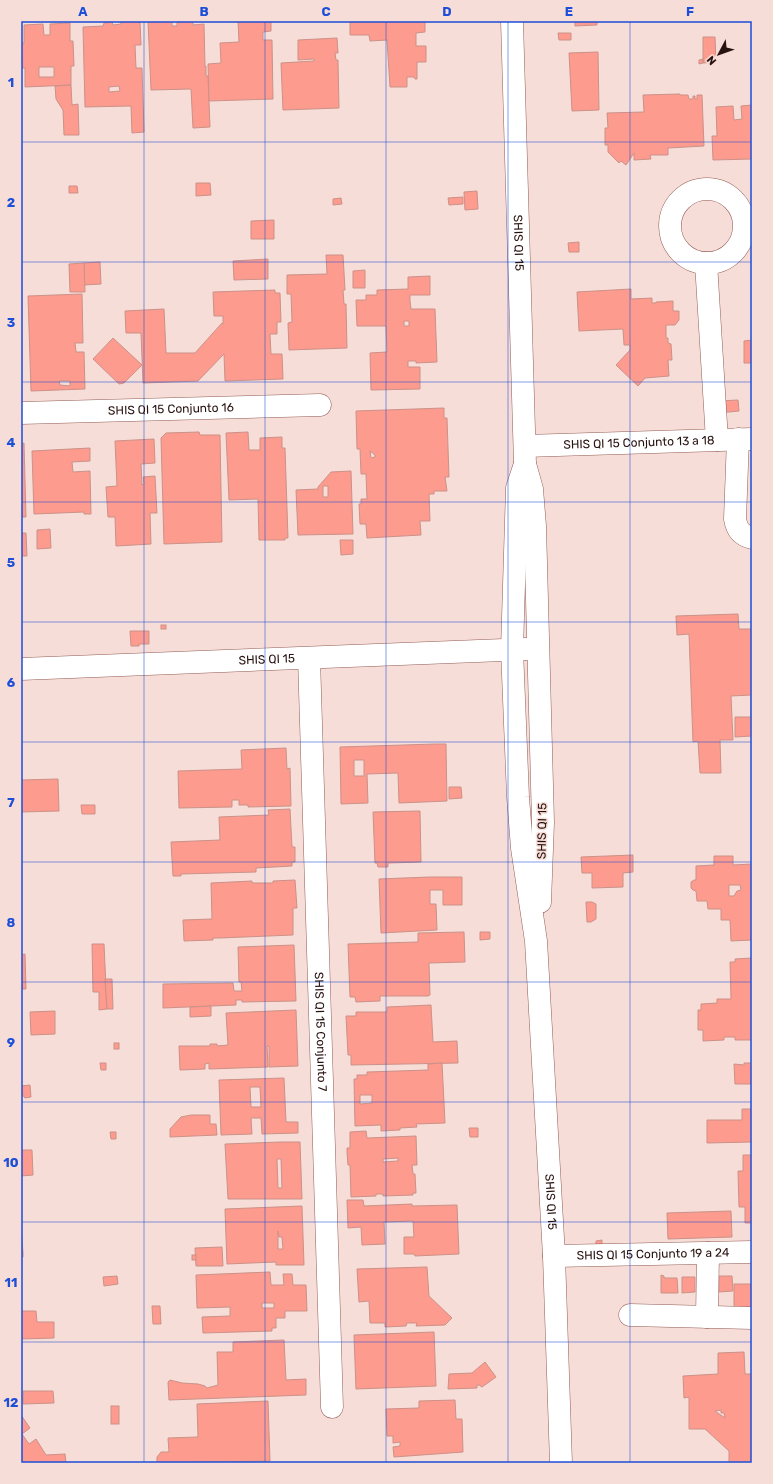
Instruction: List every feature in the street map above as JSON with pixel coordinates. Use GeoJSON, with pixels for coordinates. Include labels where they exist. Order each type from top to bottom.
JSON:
{"type":"FeatureCollection","features":[{"type":"Feature","properties":{"kind":"street","name":"SHIS QI 15"},"geometry":{"type":"LineString","coordinates":[[512,21],[525,455],[532,489],[535,526],[543,822],[541,886],[536,941]]}},
{"type":"Feature","properties":{"kind":"street"},"geometry":{"type":"LineString","coordinates":[[706,264],[717,440]]}},
{"type":"Feature","properties":{"kind":"street","name":"SHIS QI 15 Conjunto 16"},"geometry":{"type":"LineString","coordinates":[[21,413],[320,405]]}},
{"type":"Feature","properties":{"kind":"street","name":"SHIS QI 15 Conjunto 13 a 18"},"geometry":{"type":"LineString","coordinates":[[525,455],[745,439]]}},
{"type":"Feature","properties":{"kind":"street"},"geometry":{"type":"LineString","coordinates":[[745,439],[736,519],[739,531],[744,536],[752,538]]}},
{"type":"Feature","properties":{"kind":"street","name":"SHIS QI 15"},"geometry":{"type":"LineString","coordinates":[[525,455],[517,488],[512,650],[518,804],[522,848],[536,941],[554,1256],[561,1463]]}},
{"type":"Feature","properties":{"kind":"street","name":"SHIS QI 15"},"geometry":{"type":"LineString","coordinates":[[21,669],[538,649]]}},
{"type":"Feature","properties":{"kind":"street","name":"SHIS QI 15 Conjunto 7"},"geometry":{"type":"LineString","coordinates":[[309,658],[332,1407]]}},
{"type":"Feature","properties":{"kind":"street","name":"SHIS QI 15 Conjunto 19 a 24"},"geometry":{"type":"LineString","coordinates":[[554,1256],[752,1252]]}},
{"type":"Feature","properties":{"kind":"street"},"geometry":{"type":"LineString","coordinates":[[707,1317],[708,1253]]}},
{"type":"Feature","properties":{"kind":"street"},"geometry":{"type":"LineString","coordinates":[[630,1315],[752,1318]]}},
{"type":"Feature","properties":{"kind":"building"},"geometry":{"type":"Polygon","coordinates":[[[121,21],[140,21],[141,45],[135,45],[136,68],[142,68],[144,132],[132,133],[131,106],[85,107],[83,27],[103,26],[104,23],[112,22],[113,25],[121,24],[121,21]],[[119,86],[109,87],[109,92],[120,91],[119,86]]]}},
{"type":"Feature","properties":{"kind":"building"},"geometry":{"type":"Polygon","coordinates":[[[148,21],[172,21],[172,26],[177,26],[177,22],[193,21],[193,25],[204,24],[205,67],[206,66],[206,76],[208,76],[210,127],[193,128],[191,89],[151,90],[148,21]]]}},
{"type":"Feature","properties":{"kind":"building"},"geometry":{"type":"Polygon","coordinates":[[[238,21],[271,21],[271,31],[263,32],[263,40],[272,40],[273,99],[209,101],[208,64],[221,63],[220,43],[239,42],[238,21]]]}},
{"type":"Feature","properties":{"kind":"building"},"geometry":{"type":"Polygon","coordinates":[[[350,21],[425,21],[425,32],[416,33],[416,46],[426,46],[426,62],[417,62],[417,79],[414,77],[407,77],[407,87],[390,87],[387,40],[370,41],[369,35],[350,35],[350,21]]]}},
{"type":"Feature","properties":{"kind":"building"},"geometry":{"type":"Polygon","coordinates":[[[575,21],[597,21],[597,25],[575,26],[575,21]]]}},
{"type":"Feature","properties":{"kind":"building"},"geometry":{"type":"Polygon","coordinates":[[[70,23],[70,41],[73,41],[74,66],[71,66],[71,85],[25,87],[25,68],[22,68],[21,43],[24,43],[24,25],[43,24],[44,35],[50,35],[50,24],[70,23]],[[39,67],[39,77],[54,77],[54,67],[39,67]]]}},
{"type":"Feature","properties":{"kind":"building"},"geometry":{"type":"Polygon","coordinates":[[[558,33],[571,33],[571,40],[559,40],[558,33]]]}},
{"type":"Feature","properties":{"kind":"building"},"geometry":{"type":"Polygon","coordinates":[[[703,37],[715,37],[716,62],[703,63],[703,37]]]}},
{"type":"Feature","properties":{"kind":"building"},"geometry":{"type":"Polygon","coordinates":[[[337,38],[338,53],[335,53],[336,60],[338,60],[339,108],[283,110],[281,63],[314,61],[314,59],[298,60],[298,40],[337,38]]]}},
{"type":"Feature","properties":{"kind":"building"},"geometry":{"type":"Polygon","coordinates":[[[598,52],[599,110],[572,111],[569,53],[598,52]]]}},
{"type":"Feature","properties":{"kind":"building"},"geometry":{"type":"Polygon","coordinates":[[[703,59],[703,63],[699,64],[699,60],[703,59]]]}},
{"type":"Feature","properties":{"kind":"building"},"geometry":{"type":"Polygon","coordinates":[[[71,85],[72,105],[78,104],[79,135],[64,135],[63,110],[56,99],[55,86],[71,85]]]}},
{"type":"Feature","properties":{"kind":"building"},"geometry":{"type":"Polygon","coordinates":[[[643,95],[688,95],[689,99],[693,99],[693,96],[695,96],[695,99],[697,99],[697,95],[702,95],[704,146],[668,148],[668,155],[650,155],[651,159],[634,160],[634,153],[626,165],[621,161],[619,163],[608,152],[608,145],[605,145],[605,128],[608,128],[607,113],[644,112],[643,95]]]}},
{"type":"Feature","properties":{"kind":"building"},"geometry":{"type":"Polygon","coordinates":[[[752,105],[752,159],[713,160],[712,136],[717,136],[716,107],[733,106],[734,120],[742,119],[741,106],[752,105]]]}},
{"type":"Feature","properties":{"kind":"building"},"geometry":{"type":"Polygon","coordinates":[[[196,183],[210,183],[211,195],[196,196],[196,183]]]}},
{"type":"Feature","properties":{"kind":"building"},"geometry":{"type":"Polygon","coordinates":[[[69,186],[77,186],[78,193],[69,193],[69,186]]]}},
{"type":"Feature","properties":{"kind":"building"},"geometry":{"type":"Polygon","coordinates":[[[477,191],[478,209],[465,210],[464,192],[477,191]]]}},
{"type":"Feature","properties":{"kind":"building"},"geometry":{"type":"Polygon","coordinates":[[[463,197],[463,204],[449,205],[448,198],[463,197]]]}},
{"type":"Feature","properties":{"kind":"building"},"geometry":{"type":"Polygon","coordinates":[[[341,198],[342,204],[333,205],[333,199],[341,198]]]}},
{"type":"Feature","properties":{"kind":"building"},"geometry":{"type":"Polygon","coordinates":[[[274,220],[274,239],[251,239],[251,221],[274,220]]]}},
{"type":"Feature","properties":{"kind":"building"},"geometry":{"type":"Polygon","coordinates":[[[579,242],[579,252],[569,252],[568,243],[579,242]]]}},
{"type":"Feature","properties":{"kind":"building"},"geometry":{"type":"Polygon","coordinates":[[[326,255],[343,255],[345,290],[343,290],[344,304],[346,304],[347,348],[289,350],[288,323],[292,322],[291,294],[287,294],[287,275],[327,274],[326,255]]]}},
{"type":"Feature","properties":{"kind":"building"},"geometry":{"type":"Polygon","coordinates":[[[268,259],[268,279],[234,280],[233,261],[268,259]]]}},
{"type":"Feature","properties":{"kind":"building"},"geometry":{"type":"Polygon","coordinates":[[[100,262],[101,284],[84,285],[84,263],[100,262]]]}},
{"type":"Feature","properties":{"kind":"building"},"geometry":{"type":"Polygon","coordinates":[[[84,263],[85,292],[70,292],[69,264],[84,263]]]}},
{"type":"Feature","properties":{"kind":"building"},"geometry":{"type":"Polygon","coordinates":[[[365,270],[365,288],[353,288],[353,271],[365,270]]]}},
{"type":"Feature","properties":{"kind":"building"},"geometry":{"type":"Polygon","coordinates":[[[430,276],[430,295],[410,295],[410,301],[411,309],[435,309],[437,362],[416,363],[416,361],[408,361],[408,367],[420,367],[420,389],[371,390],[370,353],[387,352],[386,326],[357,326],[356,300],[366,300],[366,295],[377,295],[377,290],[408,289],[408,277],[430,276]],[[404,321],[404,326],[409,326],[409,321],[404,321]]]}},
{"type":"Feature","properties":{"kind":"building"},"geometry":{"type":"Polygon","coordinates":[[[631,289],[631,299],[652,298],[652,303],[673,301],[673,311],[679,311],[679,320],[675,325],[666,325],[666,338],[668,338],[668,343],[671,344],[672,360],[668,360],[669,376],[645,378],[638,386],[616,365],[630,350],[630,345],[624,345],[623,329],[579,331],[577,292],[631,289]]]}},
{"type":"Feature","properties":{"kind":"building"},"geometry":{"type":"Polygon","coordinates":[[[275,290],[275,293],[280,293],[281,322],[277,322],[277,334],[270,334],[271,354],[282,354],[283,379],[225,381],[224,354],[198,381],[143,383],[141,333],[126,333],[125,311],[164,309],[166,353],[195,353],[222,323],[223,324],[223,316],[214,316],[213,292],[275,290]]]}},
{"type":"Feature","properties":{"kind":"building"},"geometry":{"type":"Polygon","coordinates":[[[82,294],[83,343],[75,343],[76,352],[84,352],[85,389],[31,391],[28,296],[82,294]],[[59,381],[60,385],[70,386],[70,381],[59,381]]]}},
{"type":"Feature","properties":{"kind":"building"},"geometry":{"type":"Polygon","coordinates":[[[113,338],[142,365],[124,383],[119,384],[93,359],[113,338]]]}},
{"type":"Feature","properties":{"kind":"building"},"geometry":{"type":"Polygon","coordinates":[[[752,340],[752,363],[744,363],[744,341],[752,340]]]}},
{"type":"Feature","properties":{"kind":"building"},"geometry":{"type":"Polygon","coordinates":[[[738,400],[739,411],[718,413],[718,401],[738,400]]]}},
{"type":"Feature","properties":{"kind":"building"},"geometry":{"type":"Polygon","coordinates":[[[444,408],[444,418],[447,418],[449,477],[445,477],[447,491],[434,491],[434,494],[429,494],[430,521],[420,521],[421,535],[367,538],[366,524],[360,524],[359,504],[361,504],[361,499],[367,499],[366,474],[361,474],[360,449],[357,449],[356,411],[444,408]],[[370,451],[371,458],[375,457],[375,455],[370,451]]]}},
{"type":"Feature","properties":{"kind":"building"},"geometry":{"type":"Polygon","coordinates":[[[199,432],[200,435],[220,435],[222,542],[164,544],[161,438],[166,433],[199,432]]]}},
{"type":"Feature","properties":{"kind":"building"},"geometry":{"type":"Polygon","coordinates":[[[248,432],[249,450],[260,450],[260,438],[282,437],[282,448],[285,448],[288,538],[285,538],[285,540],[259,540],[258,499],[229,500],[226,433],[248,432]]]}},
{"type":"Feature","properties":{"kind":"building"},"geometry":{"type":"Polygon","coordinates":[[[154,439],[155,463],[141,464],[142,485],[144,484],[143,477],[155,476],[157,513],[150,513],[151,544],[116,546],[115,517],[108,517],[106,487],[117,486],[115,441],[154,439]]]}},
{"type":"Feature","properties":{"kind":"building"},"geometry":{"type":"Polygon","coordinates":[[[24,443],[26,517],[21,517],[21,444],[24,443]]]}},
{"type":"Feature","properties":{"kind":"building"},"geometry":{"type":"Polygon","coordinates":[[[90,448],[90,461],[72,462],[73,472],[90,471],[91,514],[84,514],[84,512],[34,514],[32,451],[90,448]]]}},
{"type":"Feature","properties":{"kind":"building"},"geometry":{"type":"Polygon","coordinates":[[[351,471],[353,534],[298,535],[296,490],[318,489],[318,487],[331,472],[351,471]],[[323,486],[323,497],[328,497],[328,486],[323,486]]]}},
{"type":"Feature","properties":{"kind":"building"},"geometry":{"type":"Polygon","coordinates":[[[50,529],[51,548],[37,549],[37,530],[50,529]]]}},
{"type":"Feature","properties":{"kind":"building"},"geometry":{"type":"Polygon","coordinates":[[[21,533],[26,533],[27,556],[21,556],[21,533]]]}},
{"type":"Feature","properties":{"kind":"building"},"geometry":{"type":"Polygon","coordinates":[[[340,540],[353,540],[353,554],[341,555],[340,540]]]}},
{"type":"Feature","properties":{"kind":"building"},"geometry":{"type":"Polygon","coordinates":[[[738,614],[739,629],[752,629],[752,736],[735,737],[735,717],[751,717],[751,695],[731,696],[733,740],[720,740],[721,773],[700,773],[698,741],[693,742],[689,634],[677,635],[676,616],[738,614]]]}},
{"type":"Feature","properties":{"kind":"building"},"geometry":{"type":"Polygon","coordinates":[[[161,625],[166,625],[166,629],[161,629],[161,625]]]}},
{"type":"Feature","properties":{"kind":"building"},"geometry":{"type":"Polygon","coordinates":[[[130,631],[149,631],[149,644],[131,646],[130,631]]]}},
{"type":"Feature","properties":{"kind":"building"},"geometry":{"type":"Polygon","coordinates":[[[446,744],[447,801],[399,803],[398,773],[367,774],[368,803],[341,804],[340,747],[446,744]],[[354,760],[354,776],[364,776],[364,760],[354,760]]]}},
{"type":"Feature","properties":{"kind":"building"},"geometry":{"type":"Polygon","coordinates":[[[286,748],[287,769],[290,768],[291,806],[248,807],[248,805],[239,805],[239,800],[232,800],[232,807],[179,808],[178,771],[242,769],[241,750],[286,748]]]}},
{"type":"Feature","properties":{"kind":"building"},"geometry":{"type":"Polygon","coordinates":[[[58,779],[59,811],[21,812],[21,780],[58,779]]]}},
{"type":"Feature","properties":{"kind":"building"},"geometry":{"type":"Polygon","coordinates":[[[449,787],[461,787],[462,798],[449,799],[449,787]]]}},
{"type":"Feature","properties":{"kind":"building"},"geometry":{"type":"Polygon","coordinates":[[[81,805],[95,805],[95,814],[82,814],[81,805]]]}},
{"type":"Feature","properties":{"kind":"building"},"geometry":{"type":"Polygon","coordinates":[[[290,809],[292,847],[295,847],[295,862],[292,862],[292,866],[256,868],[256,872],[181,874],[181,876],[173,876],[171,842],[220,840],[219,817],[269,815],[268,810],[290,809]]]}},
{"type":"Feature","properties":{"kind":"building"},"geometry":{"type":"Polygon","coordinates":[[[420,811],[421,862],[388,863],[388,867],[378,867],[377,863],[375,863],[373,812],[420,811]]]}},
{"type":"Feature","properties":{"kind":"building"},"geometry":{"type":"Polygon","coordinates":[[[633,855],[633,872],[623,873],[623,887],[592,888],[592,873],[582,873],[581,857],[633,855]]]}},
{"type":"Feature","properties":{"kind":"building"},"geometry":{"type":"Polygon","coordinates":[[[714,856],[733,856],[733,865],[752,864],[752,940],[731,941],[730,920],[721,920],[721,909],[708,909],[707,901],[697,901],[696,891],[691,888],[691,882],[696,880],[696,866],[714,865],[714,856]],[[729,885],[729,896],[734,896],[737,891],[741,890],[740,885],[729,885]]]}},
{"type":"Feature","properties":{"kind":"building"},"geometry":{"type":"Polygon","coordinates":[[[462,877],[462,905],[443,905],[443,890],[430,890],[430,904],[436,904],[437,930],[381,933],[379,879],[462,877]]]}},
{"type":"Feature","properties":{"kind":"building"},"geometry":{"type":"Polygon","coordinates":[[[295,880],[297,908],[293,908],[293,935],[213,938],[213,940],[184,941],[183,920],[212,919],[211,883],[252,881],[252,883],[273,883],[273,881],[295,880]]]}},
{"type":"Feature","properties":{"kind":"building"},"geometry":{"type":"Polygon","coordinates":[[[586,902],[596,904],[596,919],[591,922],[587,922],[586,902]]]}},
{"type":"Feature","properties":{"kind":"building"},"geometry":{"type":"Polygon","coordinates":[[[464,932],[465,962],[429,963],[430,995],[380,996],[380,1001],[356,1002],[355,997],[350,997],[348,944],[418,942],[418,933],[464,932]]]}},
{"type":"Feature","properties":{"kind":"building"},"geometry":{"type":"Polygon","coordinates":[[[480,932],[490,932],[490,939],[480,940],[480,932]]]}},
{"type":"Feature","properties":{"kind":"building"},"geometry":{"type":"Polygon","coordinates":[[[92,944],[104,944],[107,1009],[99,1010],[99,992],[93,992],[92,944]]]}},
{"type":"Feature","properties":{"kind":"building"},"geometry":{"type":"Polygon","coordinates":[[[294,945],[296,1001],[242,1002],[242,1000],[236,1000],[236,1005],[163,1008],[163,984],[233,983],[234,991],[242,991],[241,982],[239,982],[238,947],[294,945]]]}},
{"type":"Feature","properties":{"kind":"building"},"geometry":{"type":"Polygon","coordinates":[[[25,954],[26,989],[21,989],[21,955],[25,954]]]}},
{"type":"Feature","properties":{"kind":"building"},"geometry":{"type":"Polygon","coordinates":[[[752,958],[752,1040],[735,1040],[735,1037],[724,1037],[724,1040],[703,1041],[703,1030],[698,1030],[698,1010],[701,1010],[701,1004],[717,1003],[717,999],[731,999],[730,962],[735,962],[735,959],[752,958]]]}},
{"type":"Feature","properties":{"kind":"building"},"geometry":{"type":"Polygon","coordinates":[[[105,979],[112,979],[113,1009],[107,1009],[105,979]]]}},
{"type":"Feature","properties":{"kind":"building"},"geometry":{"type":"Polygon","coordinates":[[[431,1005],[433,1042],[457,1041],[458,1063],[351,1065],[351,1055],[348,1055],[346,1016],[356,1016],[356,1012],[387,1012],[387,1007],[431,1005]]]}},
{"type":"Feature","properties":{"kind":"building"},"geometry":{"type":"Polygon","coordinates":[[[211,1006],[211,1016],[190,1017],[190,1007],[211,1006]]]}},
{"type":"Feature","properties":{"kind":"building"},"geometry":{"type":"Polygon","coordinates":[[[296,1010],[298,1066],[269,1067],[269,1046],[267,1046],[268,1067],[209,1069],[209,1063],[205,1064],[205,1069],[180,1070],[179,1046],[210,1046],[210,1044],[217,1044],[217,1046],[228,1045],[226,1013],[296,1010]]]}},
{"type":"Feature","properties":{"kind":"building"},"geometry":{"type":"Polygon","coordinates":[[[55,1011],[55,1034],[31,1035],[30,1012],[55,1011]]]}},
{"type":"Feature","properties":{"kind":"building"},"geometry":{"type":"Polygon","coordinates":[[[114,1043],[119,1043],[119,1049],[114,1049],[114,1043]]]}},
{"type":"Feature","properties":{"kind":"building"},"geometry":{"type":"Polygon","coordinates":[[[100,1063],[106,1063],[106,1070],[101,1070],[100,1063]]]}},
{"type":"Feature","properties":{"kind":"building"},"geometry":{"type":"Polygon","coordinates":[[[442,1063],[445,1123],[416,1124],[417,1127],[381,1131],[381,1125],[355,1126],[354,1079],[357,1079],[357,1075],[367,1075],[367,1072],[428,1070],[428,1064],[442,1063]],[[360,1095],[360,1104],[372,1103],[372,1095],[360,1095]]]}},
{"type":"Feature","properties":{"kind":"building"},"geometry":{"type":"Polygon","coordinates":[[[744,1063],[752,1063],[752,1084],[735,1084],[734,1064],[744,1065],[744,1063]]]}},
{"type":"Feature","properties":{"kind":"building"},"geometry":{"type":"Polygon","coordinates":[[[284,1078],[286,1122],[298,1122],[298,1133],[262,1134],[261,1118],[251,1118],[252,1134],[221,1135],[219,1080],[284,1078]],[[250,1087],[251,1107],[261,1107],[260,1087],[250,1087]]]}},
{"type":"Feature","properties":{"kind":"building"},"geometry":{"type":"Polygon","coordinates":[[[30,1085],[31,1097],[25,1098],[21,1093],[21,1086],[30,1085]]]}},
{"type":"Feature","properties":{"kind":"building"},"geometry":{"type":"Polygon","coordinates":[[[742,1109],[752,1109],[752,1142],[707,1143],[707,1120],[742,1120],[742,1109]]]}},
{"type":"Feature","properties":{"kind":"building"},"geometry":{"type":"Polygon","coordinates":[[[191,1115],[210,1115],[210,1124],[216,1124],[217,1135],[170,1137],[170,1129],[181,1117],[191,1115]]]}},
{"type":"Feature","properties":{"kind":"building"},"geometry":{"type":"Polygon","coordinates":[[[469,1128],[478,1128],[478,1137],[470,1137],[469,1128]]]}},
{"type":"Feature","properties":{"kind":"building"},"geometry":{"type":"Polygon","coordinates":[[[366,1131],[367,1138],[416,1136],[417,1165],[412,1165],[413,1174],[415,1174],[416,1193],[413,1193],[413,1195],[383,1196],[383,1194],[376,1194],[376,1196],[351,1197],[350,1165],[348,1165],[347,1152],[347,1148],[350,1148],[350,1132],[366,1131]],[[398,1158],[383,1159],[383,1162],[398,1161],[398,1158]]]}},
{"type":"Feature","properties":{"kind":"building"},"geometry":{"type":"Polygon","coordinates":[[[110,1132],[116,1132],[116,1139],[111,1139],[110,1132]]]}},
{"type":"Feature","properties":{"kind":"building"},"geometry":{"type":"Polygon","coordinates":[[[300,1142],[302,1199],[228,1199],[225,1144],[300,1142]],[[277,1159],[278,1188],[282,1188],[281,1159],[277,1159]]]}},
{"type":"Feature","properties":{"kind":"building"},"geometry":{"type":"Polygon","coordinates":[[[21,1150],[32,1150],[33,1175],[21,1176],[21,1150]]]}},
{"type":"Feature","properties":{"kind":"building"},"geometry":{"type":"Polygon","coordinates":[[[743,1155],[752,1155],[752,1223],[745,1223],[745,1207],[739,1207],[738,1171],[743,1171],[743,1155]]]}},
{"type":"Feature","properties":{"kind":"building"},"geometry":{"type":"Polygon","coordinates":[[[347,1200],[363,1200],[364,1206],[412,1204],[412,1206],[457,1205],[459,1254],[415,1256],[414,1254],[404,1254],[404,1237],[414,1237],[413,1221],[384,1222],[385,1244],[362,1245],[361,1227],[348,1228],[347,1200]]]}},
{"type":"Feature","properties":{"kind":"building"},"geometry":{"type":"Polygon","coordinates":[[[302,1206],[304,1265],[276,1265],[276,1262],[227,1264],[225,1209],[302,1206]],[[278,1231],[278,1249],[283,1249],[282,1237],[279,1237],[278,1231]]]}},
{"type":"Feature","properties":{"kind":"building"},"geometry":{"type":"Polygon","coordinates":[[[731,1211],[732,1237],[668,1239],[667,1213],[731,1211]]]}},
{"type":"Feature","properties":{"kind":"building"},"geometry":{"type":"Polygon","coordinates":[[[21,1229],[23,1253],[23,1257],[21,1257],[21,1229]]]}},
{"type":"Feature","properties":{"kind":"building"},"geometry":{"type":"Polygon","coordinates":[[[602,1240],[602,1246],[596,1246],[596,1241],[602,1240]]]}},
{"type":"Feature","properties":{"kind":"building"},"geometry":{"type":"Polygon","coordinates":[[[222,1247],[223,1266],[196,1266],[195,1248],[222,1247]]]}},
{"type":"Feature","properties":{"kind":"building"},"geometry":{"type":"Polygon","coordinates":[[[192,1255],[196,1255],[196,1260],[192,1260],[192,1255]]]}},
{"type":"Feature","properties":{"kind":"building"},"geometry":{"type":"Polygon","coordinates":[[[427,1267],[429,1296],[452,1318],[445,1325],[416,1326],[417,1323],[407,1323],[406,1326],[385,1327],[385,1323],[370,1323],[369,1301],[359,1302],[357,1269],[427,1267]]]}},
{"type":"Feature","properties":{"kind":"building"},"geometry":{"type":"Polygon","coordinates":[[[270,1272],[271,1285],[284,1285],[283,1274],[292,1274],[293,1285],[306,1285],[307,1311],[285,1311],[285,1318],[276,1318],[276,1328],[272,1328],[272,1331],[203,1333],[202,1317],[230,1316],[230,1307],[197,1308],[196,1275],[270,1272]],[[262,1303],[262,1308],[274,1308],[274,1303],[262,1303]]]}},
{"type":"Feature","properties":{"kind":"building"},"geometry":{"type":"Polygon","coordinates":[[[661,1275],[664,1276],[664,1278],[677,1278],[678,1293],[661,1293],[661,1275]]]}},
{"type":"Feature","properties":{"kind":"building"},"geometry":{"type":"Polygon","coordinates":[[[117,1276],[118,1284],[104,1286],[103,1277],[117,1276]]]}},
{"type":"Feature","properties":{"kind":"building"},"geometry":{"type":"Polygon","coordinates":[[[719,1276],[732,1276],[733,1291],[719,1292],[719,1276]]]}},
{"type":"Feature","properties":{"kind":"building"},"geometry":{"type":"Polygon","coordinates":[[[682,1277],[695,1277],[695,1292],[682,1293],[682,1277]]]}},
{"type":"Feature","properties":{"kind":"building"},"geometry":{"type":"Polygon","coordinates":[[[734,1284],[752,1284],[752,1313],[734,1313],[734,1284]]]}},
{"type":"Feature","properties":{"kind":"building"},"geometry":{"type":"Polygon","coordinates":[[[152,1306],[160,1306],[161,1324],[153,1324],[152,1306]]]}},
{"type":"Feature","properties":{"kind":"building"},"geometry":{"type":"Polygon","coordinates":[[[21,1311],[36,1311],[37,1322],[54,1322],[54,1338],[21,1339],[21,1311]]]}},
{"type":"Feature","properties":{"kind":"building"},"geometry":{"type":"Polygon","coordinates":[[[434,1332],[436,1386],[356,1389],[354,1335],[434,1332]]]}},
{"type":"Feature","properties":{"kind":"building"},"geometry":{"type":"Polygon","coordinates":[[[284,1340],[286,1380],[306,1379],[306,1395],[169,1400],[168,1382],[170,1380],[182,1383],[198,1384],[207,1388],[218,1385],[217,1352],[233,1352],[233,1342],[284,1340]]]}},
{"type":"Feature","properties":{"kind":"building"},"geometry":{"type":"Polygon","coordinates":[[[744,1352],[745,1374],[752,1374],[752,1463],[729,1463],[729,1451],[705,1429],[689,1429],[689,1397],[684,1398],[683,1376],[718,1374],[718,1353],[744,1352]],[[721,1410],[715,1411],[725,1418],[724,1413],[721,1413],[721,1410]]]}},
{"type":"Feature","properties":{"kind":"building"},"geometry":{"type":"Polygon","coordinates":[[[485,1362],[496,1377],[482,1387],[477,1385],[477,1388],[448,1389],[449,1374],[472,1373],[485,1362]]]}},
{"type":"Feature","properties":{"kind":"building"},"geometry":{"type":"Polygon","coordinates":[[[23,1391],[53,1391],[54,1403],[23,1404],[23,1391]]]}},
{"type":"Feature","properties":{"kind":"building"},"geometry":{"type":"Polygon","coordinates":[[[455,1400],[456,1419],[462,1419],[463,1452],[394,1457],[393,1447],[400,1446],[400,1442],[393,1443],[393,1436],[387,1436],[386,1409],[419,1408],[419,1401],[455,1400]]]}},
{"type":"Feature","properties":{"kind":"building"},"geometry":{"type":"Polygon","coordinates":[[[268,1401],[270,1461],[157,1463],[157,1457],[161,1452],[169,1452],[168,1438],[198,1437],[197,1404],[268,1401]]]}},
{"type":"Feature","properties":{"kind":"building"},"geometry":{"type":"Polygon","coordinates":[[[111,1406],[119,1406],[119,1424],[111,1424],[111,1406]]]}},
{"type":"Feature","properties":{"kind":"building"},"geometry":{"type":"Polygon","coordinates":[[[21,1415],[30,1428],[22,1434],[29,1444],[36,1439],[46,1455],[65,1454],[66,1463],[33,1463],[32,1461],[29,1463],[21,1463],[21,1415]]]}}]}
